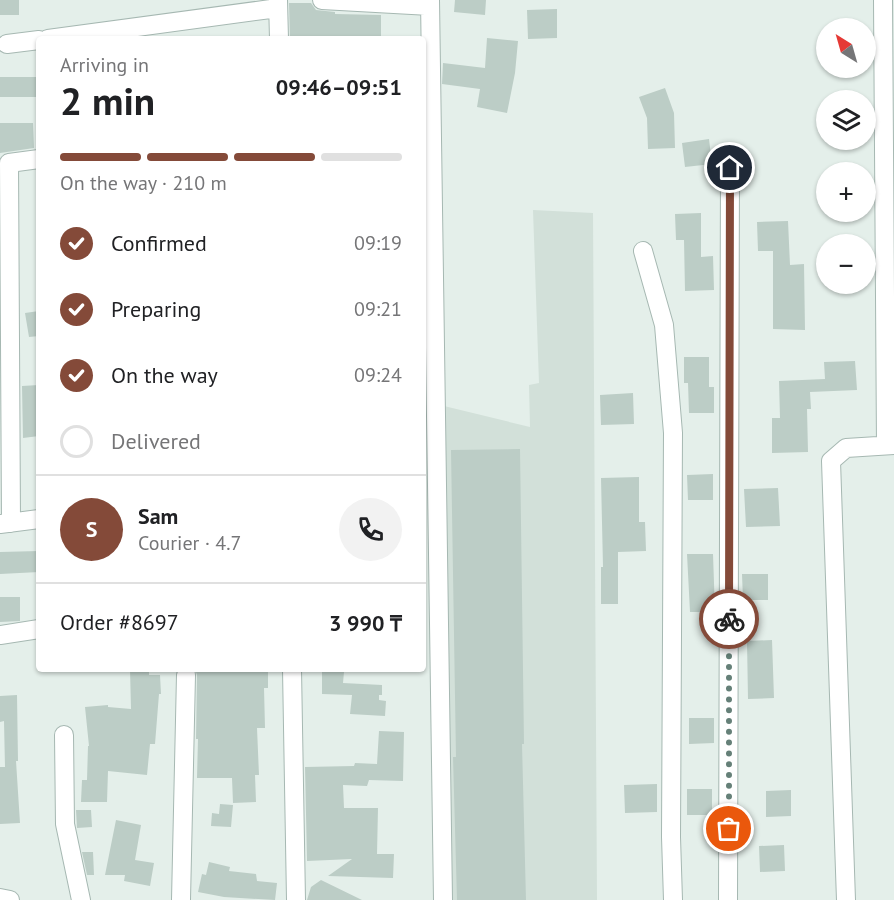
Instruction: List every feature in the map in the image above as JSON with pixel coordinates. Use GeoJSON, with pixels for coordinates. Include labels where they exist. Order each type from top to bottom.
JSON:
{"type":"FeatureCollection","features":[{"type":"Feature","properties":{"kind":"street"},"geometry":{"type":"LineString","coordinates":[[322,0],[430,3],[443,900]]}},
{"type":"Feature","properties":{"kind":"street"},"geometry":{"type":"LineString","coordinates":[[846,900],[831,460],[846,448],[890,445],[883,0]]}},
{"type":"Feature","properties":{"kind":"street"},"geometry":{"type":"LineString","coordinates":[[68,36],[278,4],[279,36]]}},
{"type":"Feature","properties":{"kind":"street"},"geometry":{"type":"LineString","coordinates":[[7,45],[36,40]]}},
{"type":"Feature","properties":{"kind":"street"},"geometry":{"type":"LineString","coordinates":[[36,159],[9,163],[6,524],[36,519]]}},
{"type":"Feature","properties":{"kind":"street"},"geometry":{"type":"LineString","coordinates":[[728,900],[730,168]]}},
{"type":"Feature","properties":{"kind":"street"},"geometry":{"type":"LineString","coordinates":[[643,251],[664,325],[673,433],[671,837],[673,900]]}},
{"type":"Feature","properties":{"kind":"street"},"geometry":{"type":"LineString","coordinates":[[0,635],[36,630]]}},
{"type":"Feature","properties":{"kind":"street"},"geometry":{"type":"LineString","coordinates":[[292,672],[297,900]]}},
{"type":"Feature","properties":{"kind":"street"},"geometry":{"type":"LineString","coordinates":[[181,900],[186,675]]}},
{"type":"Feature","properties":{"kind":"street"},"geometry":{"type":"LineString","coordinates":[[64,735],[65,824],[81,900]]}},
{"type":"Feature","properties":{"kind":"street"},"geometry":{"type":"LineString","coordinates":[[0,898],[10,900]]}},
{"type":"Feature","properties":{"kind":"shaded area"},"geometry":{"type":"Polygon","coordinates":[[[533,210],[593,213],[597,900],[452,900],[444,406],[530,427],[529,385],[539,383],[533,210]]]}},
{"type":"Feature","properties":{"kind":"building"},"geometry":{"type":"Polygon","coordinates":[[[0,0],[19,0],[19,15],[0,15],[0,0]]]}},
{"type":"Feature","properties":{"kind":"building"},"geometry":{"type":"Polygon","coordinates":[[[455,0],[486,0],[485,15],[454,12],[455,0]]]}},
{"type":"Feature","properties":{"kind":"building"},"geometry":{"type":"Polygon","coordinates":[[[289,3],[311,3],[316,10],[335,12],[335,14],[381,15],[381,36],[290,36],[289,3]]]}},
{"type":"Feature","properties":{"kind":"building"},"geometry":{"type":"Polygon","coordinates":[[[557,9],[557,38],[528,39],[527,10],[557,9]]]}},
{"type":"Feature","properties":{"kind":"building"},"geometry":{"type":"Polygon","coordinates":[[[487,38],[518,41],[515,73],[507,113],[477,107],[480,89],[442,84],[443,63],[485,68],[487,38]]]}},
{"type":"Feature","properties":{"kind":"building"},"geometry":{"type":"Polygon","coordinates":[[[0,77],[36,77],[36,97],[0,97],[0,77]]]}},
{"type":"Feature","properties":{"kind":"building"},"geometry":{"type":"Polygon","coordinates":[[[665,88],[674,113],[675,148],[648,149],[647,118],[639,97],[665,88]]]}},
{"type":"Feature","properties":{"kind":"building"},"geometry":{"type":"Polygon","coordinates":[[[0,123],[33,123],[34,148],[0,153],[0,123]]]}},
{"type":"Feature","properties":{"kind":"building"},"geometry":{"type":"Polygon","coordinates":[[[709,139],[712,164],[685,167],[682,143],[709,139]]]}},
{"type":"Feature","properties":{"kind":"building"},"geometry":{"type":"Polygon","coordinates":[[[701,213],[701,257],[713,256],[714,290],[685,291],[684,240],[676,240],[675,214],[701,213]]]}},
{"type":"Feature","properties":{"kind":"building"},"geometry":{"type":"Polygon","coordinates":[[[788,221],[790,265],[804,264],[805,330],[773,329],[773,251],[758,251],[757,222],[788,221]]]}},
{"type":"Feature","properties":{"kind":"building"},"geometry":{"type":"Polygon","coordinates":[[[36,311],[36,336],[29,337],[25,313],[36,311]]]}},
{"type":"Feature","properties":{"kind":"building"},"geometry":{"type":"Polygon","coordinates":[[[684,357],[709,357],[709,387],[714,387],[714,413],[689,413],[688,383],[684,383],[684,357]]]}},
{"type":"Feature","properties":{"kind":"building"},"geometry":{"type":"Polygon","coordinates":[[[855,361],[857,390],[810,392],[811,409],[807,409],[808,452],[772,453],[772,418],[780,418],[779,381],[825,379],[824,362],[855,361]]]}},
{"type":"Feature","properties":{"kind":"building"},"geometry":{"type":"Polygon","coordinates":[[[36,385],[36,436],[23,438],[22,386],[36,385]]]}},
{"type":"Feature","properties":{"kind":"building"},"geometry":{"type":"Polygon","coordinates":[[[633,393],[634,424],[601,425],[600,395],[633,393]]]}},
{"type":"Feature","properties":{"kind":"building"},"geometry":{"type":"Polygon","coordinates":[[[520,449],[524,744],[522,744],[526,900],[457,900],[453,757],[456,757],[451,450],[520,449]]]}},
{"type":"Feature","properties":{"kind":"building"},"geometry":{"type":"Polygon","coordinates":[[[713,474],[713,500],[688,500],[687,475],[713,474]]]}},
{"type":"Feature","properties":{"kind":"building"},"geometry":{"type":"Polygon","coordinates":[[[639,477],[639,522],[645,522],[646,551],[618,552],[618,604],[601,604],[601,567],[603,567],[601,478],[639,477]]]}},
{"type":"Feature","properties":{"kind":"building"},"geometry":{"type":"Polygon","coordinates":[[[778,488],[780,526],[746,527],[744,489],[778,488]]]}},
{"type":"Feature","properties":{"kind":"building"},"geometry":{"type":"Polygon","coordinates":[[[36,551],[36,572],[0,574],[0,552],[36,551]]]}},
{"type":"Feature","properties":{"kind":"building"},"geometry":{"type":"Polygon","coordinates":[[[687,554],[713,554],[715,612],[690,612],[687,554]]]}},
{"type":"Feature","properties":{"kind":"building"},"geometry":{"type":"Polygon","coordinates":[[[742,574],[768,574],[768,600],[743,600],[742,574]]]}},
{"type":"Feature","properties":{"kind":"building"},"geometry":{"type":"Polygon","coordinates":[[[0,597],[20,597],[20,621],[0,622],[0,597]]]}},
{"type":"Feature","properties":{"kind":"building"},"geometry":{"type":"Polygon","coordinates":[[[772,640],[774,698],[748,699],[747,641],[772,640]]]}},
{"type":"Feature","properties":{"kind":"building"},"geometry":{"type":"Polygon","coordinates":[[[130,672],[149,672],[149,675],[160,675],[161,694],[159,694],[155,744],[150,744],[147,775],[108,771],[107,802],[81,802],[82,780],[87,780],[89,746],[85,707],[108,705],[108,707],[131,709],[130,672]]]}},
{"type":"Feature","properties":{"kind":"building"},"geometry":{"type":"Polygon","coordinates":[[[196,672],[268,672],[268,688],[264,688],[265,728],[257,728],[259,775],[255,775],[256,802],[233,803],[232,778],[197,778],[196,672]]]}},
{"type":"Feature","properties":{"kind":"building"},"geometry":{"type":"Polygon","coordinates":[[[322,672],[344,672],[343,683],[382,685],[382,695],[379,695],[379,700],[386,701],[385,716],[350,714],[352,695],[322,694],[322,672]]]}},
{"type":"Feature","properties":{"kind":"building"},"geometry":{"type":"Polygon","coordinates":[[[17,695],[18,761],[16,761],[20,823],[0,824],[0,767],[5,767],[4,721],[0,722],[0,696],[17,695]]]}},
{"type":"Feature","properties":{"kind":"building"},"geometry":{"type":"Polygon","coordinates":[[[689,718],[714,718],[714,743],[689,744],[689,718]]]}},
{"type":"Feature","properties":{"kind":"building"},"geometry":{"type":"Polygon","coordinates":[[[379,731],[404,732],[403,781],[369,780],[367,786],[343,785],[344,808],[378,808],[377,854],[394,854],[393,878],[328,876],[352,859],[307,861],[305,767],[354,766],[355,763],[377,764],[379,731]]]}},
{"type":"Feature","properties":{"kind":"building"},"geometry":{"type":"Polygon","coordinates":[[[657,784],[657,812],[625,813],[624,785],[657,784]]]}},
{"type":"Feature","properties":{"kind":"building"},"geometry":{"type":"Polygon","coordinates":[[[687,789],[712,789],[712,815],[687,815],[687,789]]]}},
{"type":"Feature","properties":{"kind":"building"},"geometry":{"type":"Polygon","coordinates":[[[791,790],[791,816],[766,817],[766,791],[791,790]]]}},
{"type":"Feature","properties":{"kind":"building"},"geometry":{"type":"Polygon","coordinates":[[[220,804],[233,805],[231,827],[211,826],[212,813],[219,814],[220,804]]]}},
{"type":"Feature","properties":{"kind":"building"},"geometry":{"type":"Polygon","coordinates":[[[76,810],[91,810],[92,827],[77,828],[76,810]]]}},
{"type":"Feature","properties":{"kind":"building"},"geometry":{"type":"Polygon","coordinates":[[[116,820],[141,825],[135,860],[154,863],[150,886],[124,881],[125,875],[105,875],[116,820]]]}},
{"type":"Feature","properties":{"kind":"building"},"geometry":{"type":"Polygon","coordinates":[[[784,845],[785,871],[760,872],[759,846],[784,845]]]}},
{"type":"Feature","properties":{"kind":"building"},"geometry":{"type":"Polygon","coordinates":[[[82,852],[93,852],[94,875],[87,875],[82,852]]]}},
{"type":"Feature","properties":{"kind":"building"},"geometry":{"type":"Polygon","coordinates":[[[209,862],[230,867],[229,871],[256,874],[257,881],[277,883],[275,900],[224,897],[198,892],[202,874],[206,875],[209,862]]]}},
{"type":"Feature","properties":{"kind":"building"},"geometry":{"type":"Polygon","coordinates":[[[321,880],[362,900],[307,900],[311,887],[321,880]]]}},
{"type":"Feature","properties":{"kind":"way so far"},"geometry":{"type":"LineString","coordinates":[[729,619],[729,829]]}},
{"type":"Feature","properties":{"kind":"route"},"geometry":{"type":"LineString","coordinates":[[729,619],[730,168]]}}]}
